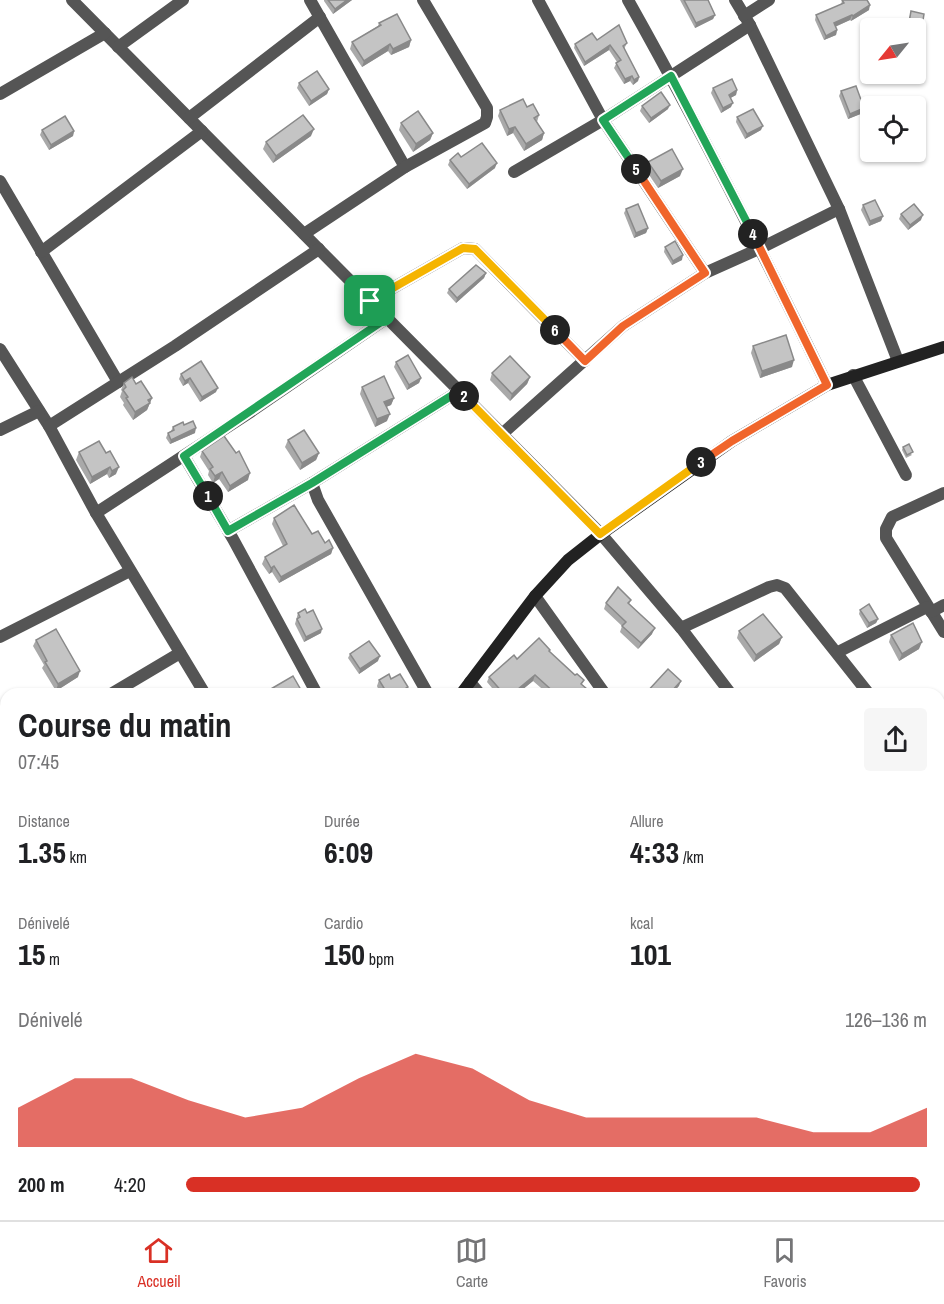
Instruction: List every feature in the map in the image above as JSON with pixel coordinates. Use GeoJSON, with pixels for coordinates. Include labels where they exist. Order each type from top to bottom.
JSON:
{"type":"FeatureCollection","features":[{"type":"Feature","properties":{"kind":"street"},"geometry":{"type":"LineString","coordinates":[[72,0],[600,534],[681,628],[726,688]]}},
{"type":"Feature","properties":{"kind":"street"},"geometry":{"type":"LineString","coordinates":[[118,47],[183,0]]}},
{"type":"Feature","properties":{"kind":"street"},"geometry":{"type":"LineString","coordinates":[[310,0],[405,167]]}},
{"type":"Feature","properties":{"kind":"street"},"geometry":{"type":"LineString","coordinates":[[304,234],[405,167],[485,123],[488,117],[487,108],[423,0]]}},
{"type":"Feature","properties":{"kind":"street"},"geometry":{"type":"LineString","coordinates":[[538,0],[603,120],[705,273]]}},
{"type":"Feature","properties":{"kind":"street"},"geometry":{"type":"LineString","coordinates":[[628,0],[671,76],[761,248],[827,385]]}},
{"type":"Feature","properties":{"kind":"street"},"geometry":{"type":"LineString","coordinates":[[735,0],[747,20],[839,209],[898,361]]}},
{"type":"Feature","properties":{"kind":"street"},"geometry":{"type":"LineString","coordinates":[[514,172],[603,120],[671,76],[747,20],[769,0]]}},
{"type":"Feature","properties":{"kind":"street"},"geometry":{"type":"LineString","coordinates":[[189,118],[320,17]]}},
{"type":"Feature","properties":{"kind":"street"},"geometry":{"type":"LineString","coordinates":[[0,94],[105,33]]}},
{"type":"Feature","properties":{"kind":"street"},"geometry":{"type":"LineString","coordinates":[[41,252],[202,131]]}},
{"type":"Feature","properties":{"kind":"street"},"geometry":{"type":"LineString","coordinates":[[0,182],[118,382]]}},
{"type":"Feature","properties":{"kind":"street"},"geometry":{"type":"LineString","coordinates":[[502,434],[623,326],[705,273],[839,209]]}},
{"type":"Feature","properties":{"kind":"street"},"geometry":{"type":"LineString","coordinates":[[370,301],[463,248],[470,247],[475,249],[585,361]]}},
{"type":"Feature","properties":{"kind":"street"},"geometry":{"type":"LineString","coordinates":[[49,426],[319,249]]}},
{"type":"Feature","properties":{"kind":"street"},"geometry":{"type":"LineString","coordinates":[[96,513],[387,318]]}},
{"type":"Feature","properties":{"kind":"street"},"geometry":{"type":"LineString","coordinates":[[465,688],[535,596],[568,560],[600,534],[732,441],[827,385],[944,347]]}},
{"type":"Feature","properties":{"kind":"street"},"geometry":{"type":"LineString","coordinates":[[0,349],[49,426],[96,513],[201,688]]}},
{"type":"Feature","properties":{"kind":"street"},"geometry":{"type":"LineString","coordinates":[[853,375],[906,475]]}},
{"type":"Feature","properties":{"kind":"street"},"geometry":{"type":"LineString","coordinates":[[228,531],[312,483],[459,391]]}},
{"type":"Feature","properties":{"kind":"street"},"geometry":{"type":"LineString","coordinates":[[0,430],[39,411]]}},
{"type":"Feature","properties":{"kind":"street"},"geometry":{"type":"LineString","coordinates":[[184,456],[228,531],[314,688]]}},
{"type":"Feature","properties":{"kind":"street"},"geometry":{"type":"LineString","coordinates":[[312,483],[318,500],[425,688]]}},
{"type":"Feature","properties":{"kind":"street"},"geometry":{"type":"LineString","coordinates":[[944,493],[892,517],[886,529],[886,538],[944,632]]}},
{"type":"Feature","properties":{"kind":"street"},"geometry":{"type":"LineString","coordinates":[[1,636],[130,571]]}},
{"type":"Feature","properties":{"kind":"street"},"geometry":{"type":"LineString","coordinates":[[681,628],[777,585],[785,588],[865,688]]}},
{"type":"Feature","properties":{"kind":"street"},"geometry":{"type":"LineString","coordinates":[[535,596],[601,688]]}},
{"type":"Feature","properties":{"kind":"street"},"geometry":{"type":"LineString","coordinates":[[838,652],[944,605]]}},
{"type":"Feature","properties":{"kind":"street"},"geometry":{"type":"LineString","coordinates":[[121,688],[180,653]]}},
{"type":"Feature","properties":{"kind":"street"},"geometry":{"type":"LineString","coordinates":[[470,681],[475,688]]}},
{"type":"Feature","properties":{"kind":"building"},"geometry":{"type":"Polygon","coordinates":[[[328,0],[347,0],[335,9],[328,0]]]}},
{"type":"Feature","properties":{"kind":"building"},"geometry":{"type":"Polygon","coordinates":[[[684,0],[708,0],[715,15],[696,23],[684,0]]]}},
{"type":"Feature","properties":{"kind":"building"},"geometry":{"type":"Polygon","coordinates":[[[842,0],[867,0],[870,5],[853,16],[834,23],[837,30],[826,36],[816,15],[844,3],[842,0]]]}},
{"type":"Feature","properties":{"kind":"building"},"geometry":{"type":"Polygon","coordinates":[[[911,11],[924,14],[923,18],[910,18],[911,11]]]}},
{"type":"Feature","properties":{"kind":"building"},"geometry":{"type":"Polygon","coordinates":[[[397,14],[411,40],[393,49],[390,44],[364,61],[352,42],[381,25],[379,23],[397,14]]]}},
{"type":"Feature","properties":{"kind":"building"},"geometry":{"type":"Polygon","coordinates":[[[619,25],[627,43],[623,46],[639,77],[634,80],[632,76],[625,79],[616,63],[621,60],[610,45],[585,62],[575,44],[592,33],[597,40],[619,25]]]}},
{"type":"Feature","properties":{"kind":"building"},"geometry":{"type":"Polygon","coordinates":[[[317,71],[329,89],[311,101],[299,83],[317,71]]]}},
{"type":"Feature","properties":{"kind":"building"},"geometry":{"type":"Polygon","coordinates":[[[732,79],[737,90],[729,95],[733,103],[723,108],[713,88],[732,79]]]}},
{"type":"Feature","properties":{"kind":"building"},"geometry":{"type":"Polygon","coordinates":[[[856,86],[860,97],[860,110],[850,114],[841,91],[856,86]]]}},
{"type":"Feature","properties":{"kind":"building"},"geometry":{"type":"Polygon","coordinates":[[[661,92],[670,105],[651,118],[642,106],[661,92]]]}},
{"type":"Feature","properties":{"kind":"building"},"geometry":{"type":"Polygon","coordinates":[[[523,99],[527,107],[533,104],[539,115],[534,118],[544,133],[526,144],[515,127],[509,129],[500,110],[523,99]]]}},
{"type":"Feature","properties":{"kind":"building"},"geometry":{"type":"Polygon","coordinates":[[[753,109],[763,126],[747,134],[737,117],[753,109]]]}},
{"type":"Feature","properties":{"kind":"building"},"geometry":{"type":"Polygon","coordinates":[[[418,111],[433,133],[416,144],[401,123],[418,111]]]}},
{"type":"Feature","properties":{"kind":"building"},"geometry":{"type":"Polygon","coordinates":[[[303,115],[314,129],[276,156],[266,142],[303,115]]]}},
{"type":"Feature","properties":{"kind":"building"},"geometry":{"type":"Polygon","coordinates":[[[65,116],[74,131],[51,145],[42,130],[65,116]]]}},
{"type":"Feature","properties":{"kind":"building"},"geometry":{"type":"Polygon","coordinates":[[[482,143],[497,163],[469,184],[450,160],[458,153],[461,157],[482,143]]]}},
{"type":"Feature","properties":{"kind":"building"},"geometry":{"type":"Polygon","coordinates":[[[672,149],[683,169],[661,181],[648,162],[672,149]]]}},
{"type":"Feature","properties":{"kind":"building"},"geometry":{"type":"Polygon","coordinates":[[[875,200],[883,216],[870,221],[863,205],[875,200]]]}},
{"type":"Feature","properties":{"kind":"building"},"geometry":{"type":"Polygon","coordinates":[[[638,204],[648,228],[636,233],[626,209],[638,204]]]}},
{"type":"Feature","properties":{"kind":"building"},"geometry":{"type":"Polygon","coordinates":[[[914,204],[923,215],[910,225],[901,214],[914,204]]]}},
{"type":"Feature","properties":{"kind":"building"},"geometry":{"type":"Polygon","coordinates":[[[675,241],[683,255],[673,261],[665,247],[675,241]]]}},
{"type":"Feature","properties":{"kind":"building"},"geometry":{"type":"Polygon","coordinates":[[[476,265],[486,273],[457,298],[449,289],[476,265]]]}},
{"type":"Feature","properties":{"kind":"building"},"geometry":{"type":"Polygon","coordinates":[[[786,335],[794,360],[762,371],[753,346],[786,335]]]}},
{"type":"Feature","properties":{"kind":"building"},"geometry":{"type":"Polygon","coordinates":[[[408,355],[421,378],[409,385],[396,362],[408,355]]]}},
{"type":"Feature","properties":{"kind":"building"},"geometry":{"type":"Polygon","coordinates":[[[510,356],[530,377],[512,394],[492,373],[510,356]]]}},
{"type":"Feature","properties":{"kind":"building"},"geometry":{"type":"Polygon","coordinates":[[[201,361],[218,388],[202,397],[190,378],[185,381],[181,374],[201,361]]]}},
{"type":"Feature","properties":{"kind":"building"},"geometry":{"type":"Polygon","coordinates":[[[384,376],[394,398],[384,402],[390,414],[377,419],[362,387],[384,376]]]}},
{"type":"Feature","properties":{"kind":"building"},"geometry":{"type":"Polygon","coordinates":[[[132,377],[136,384],[141,381],[152,398],[148,400],[150,403],[135,412],[123,390],[126,387],[124,383],[132,377]]]}},
{"type":"Feature","properties":{"kind":"building"},"geometry":{"type":"Polygon","coordinates":[[[193,421],[196,428],[171,440],[168,433],[174,430],[173,427],[183,422],[184,425],[193,421]]]}},
{"type":"Feature","properties":{"kind":"building"},"geometry":{"type":"Polygon","coordinates":[[[304,430],[319,453],[302,463],[288,440],[304,430]]]}},
{"type":"Feature","properties":{"kind":"building"},"geometry":{"type":"Polygon","coordinates":[[[224,436],[236,453],[239,451],[250,473],[230,486],[222,472],[215,476],[210,469],[213,467],[202,451],[224,436]]]}},
{"type":"Feature","properties":{"kind":"building"},"geometry":{"type":"Polygon","coordinates":[[[99,441],[106,453],[110,451],[119,467],[112,471],[110,467],[92,477],[79,452],[99,441]]]}},
{"type":"Feature","properties":{"kind":"building"},"geometry":{"type":"Polygon","coordinates":[[[909,444],[913,452],[907,455],[903,447],[909,444]]]}},
{"type":"Feature","properties":{"kind":"building"},"geometry":{"type":"Polygon","coordinates":[[[294,505],[312,534],[318,531],[325,543],[329,540],[333,548],[281,577],[274,566],[271,568],[265,557],[287,544],[274,518],[294,505]]]}},
{"type":"Feature","properties":{"kind":"building"},"geometry":{"type":"Polygon","coordinates":[[[618,587],[631,600],[628,603],[655,628],[641,643],[622,626],[626,622],[606,603],[618,587]]]}},
{"type":"Feature","properties":{"kind":"building"},"geometry":{"type":"Polygon","coordinates":[[[869,604],[878,619],[869,623],[860,610],[869,604]]]}},
{"type":"Feature","properties":{"kind":"building"},"geometry":{"type":"Polygon","coordinates":[[[305,609],[307,613],[313,610],[322,629],[306,637],[297,619],[300,617],[298,613],[305,609]]]}},
{"type":"Feature","properties":{"kind":"building"},"geometry":{"type":"Polygon","coordinates":[[[763,614],[782,637],[756,655],[739,631],[763,614]]]}},
{"type":"Feature","properties":{"kind":"building"},"geometry":{"type":"Polygon","coordinates":[[[913,623],[922,642],[902,654],[891,635],[913,623]]]}},
{"type":"Feature","properties":{"kind":"building"},"geometry":{"type":"Polygon","coordinates":[[[56,629],[80,671],[58,684],[36,640],[56,629]]]}},
{"type":"Feature","properties":{"kind":"building"},"geometry":{"type":"Polygon","coordinates":[[[539,638],[549,651],[575,675],[577,674],[584,680],[581,684],[586,688],[549,688],[535,675],[519,688],[499,688],[489,677],[514,655],[517,659],[539,638]]]}},
{"type":"Feature","properties":{"kind":"building"},"geometry":{"type":"Polygon","coordinates":[[[369,641],[380,656],[360,669],[350,654],[369,641]]]}},
{"type":"Feature","properties":{"kind":"building"},"geometry":{"type":"Polygon","coordinates":[[[668,669],[681,681],[675,688],[651,688],[668,669]]]}},
{"type":"Feature","properties":{"kind":"building"},"geometry":{"type":"Polygon","coordinates":[[[389,674],[391,679],[400,674],[408,687],[384,688],[379,680],[389,674]]]}},
{"type":"Feature","properties":{"kind":"building"},"geometry":{"type":"Polygon","coordinates":[[[293,676],[300,688],[273,688],[293,676]]]}},
{"type":"Feature","properties":{"kind":"route"},"geometry":{"type":"LineString","coordinates":[[671,76],[761,248],[827,385],[732,441],[600,534],[459,391],[312,483],[228,531],[184,456],[387,318],[370,301],[463,248],[470,247],[475,249],[585,361],[623,326],[705,273],[603,120],[671,76]]}}]}
